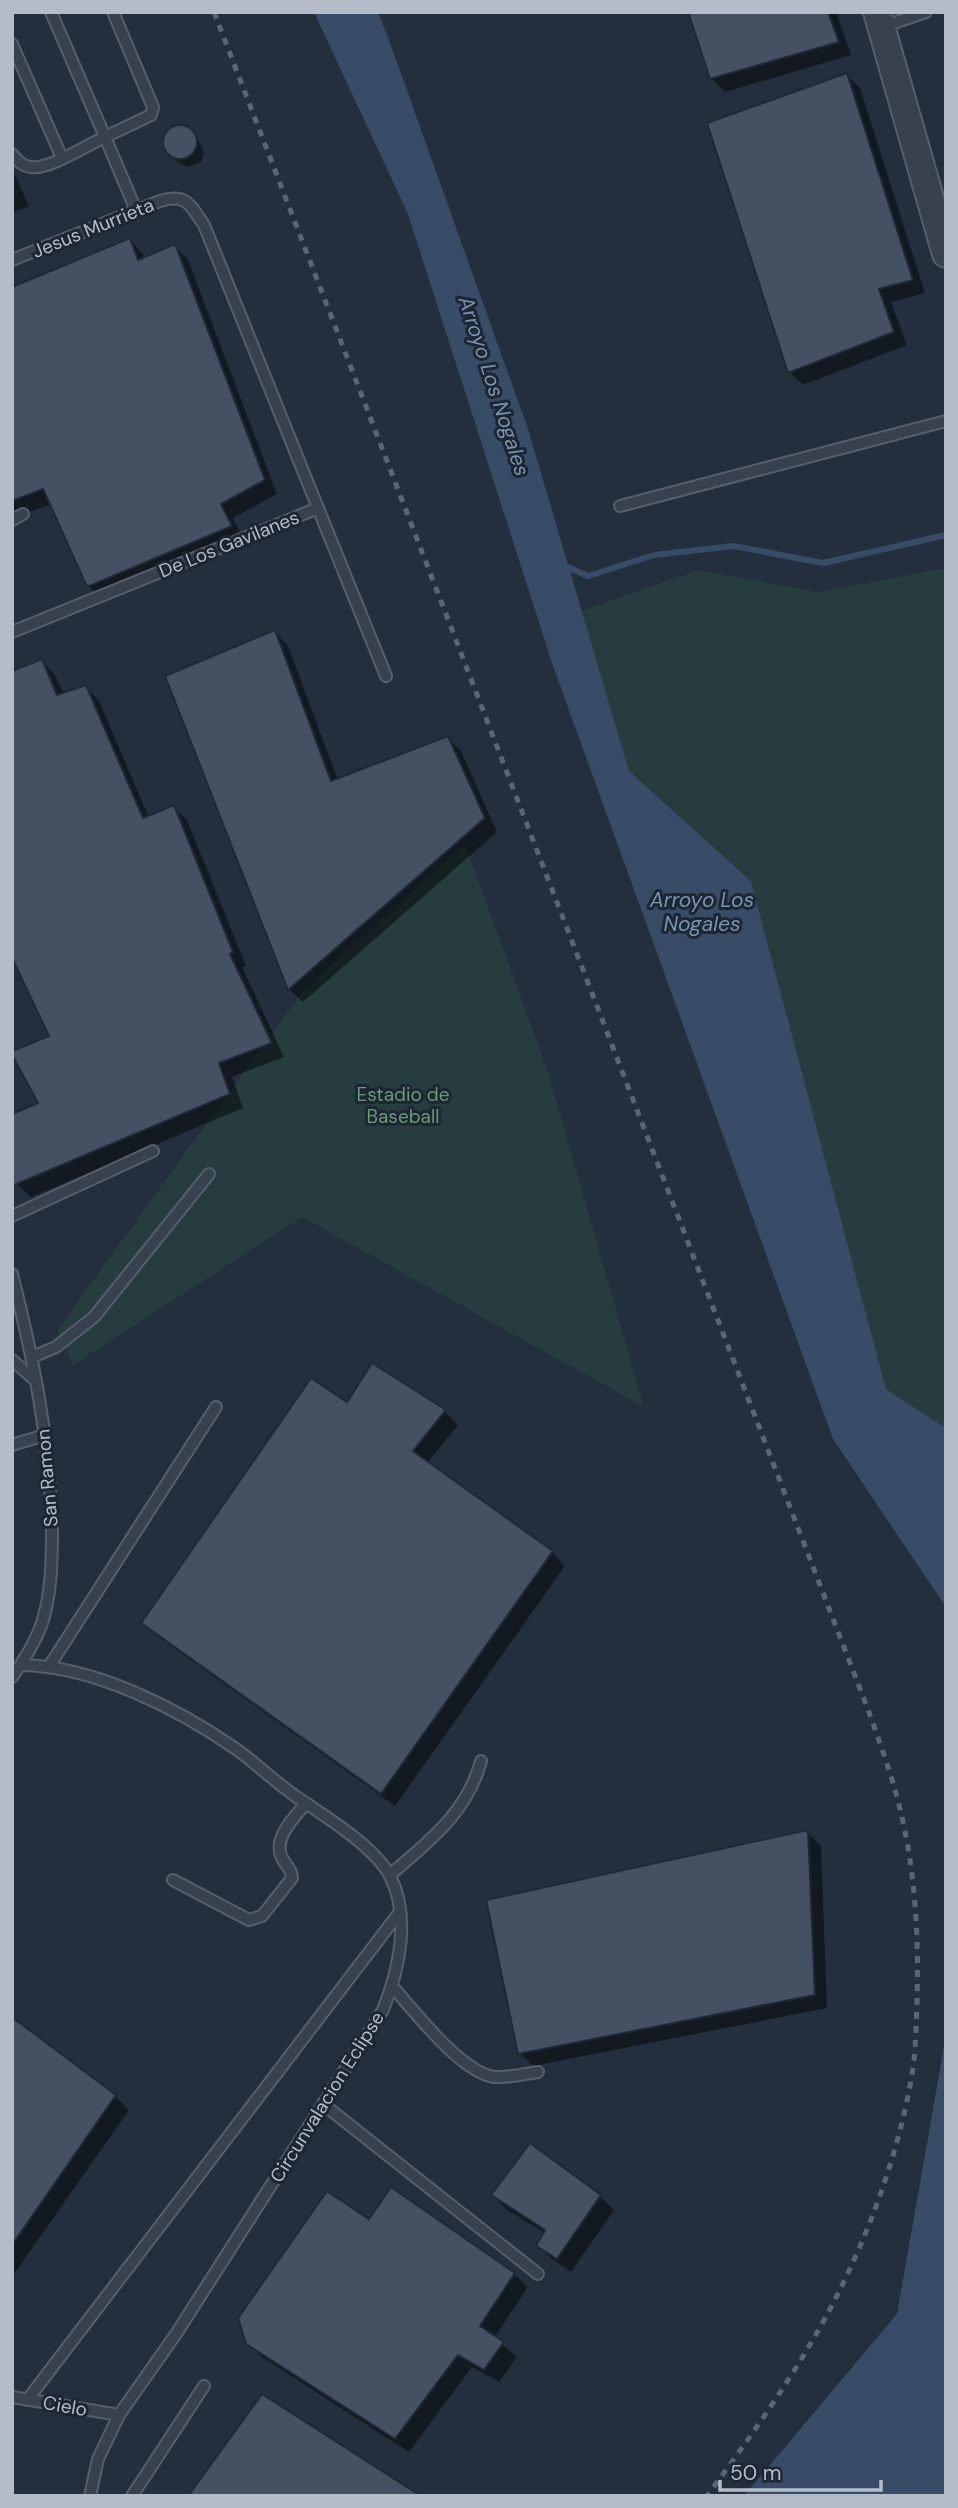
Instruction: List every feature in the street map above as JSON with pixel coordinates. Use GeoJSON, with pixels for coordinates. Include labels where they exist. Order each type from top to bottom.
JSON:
{"type":"FeatureCollection","features":[{"type":"Feature","properties":{"kind":"street"},"geometry":{"type":"LineString","coordinates":[[880,20],[946,254]]}},
{"type":"Feature","properties":{"kind":"lane"},"geometry":{"type":"LineString","coordinates":[[51,12],[136,210]]}},
{"type":"Feature","properties":{"kind":"lane"},"geometry":{"type":"LineString","coordinates":[[12,154],[19,163],[34,168],[62,158],[147,117],[153,111],[144,82],[113,12]]}},
{"type":"Feature","properties":{"kind":"lane"},"geometry":{"type":"LineString","coordinates":[[880,20],[926,12]]}},
{"type":"Feature","properties":{"kind":"lane"},"geometry":{"type":"LineString","coordinates":[[12,44],[62,158]]}},
{"type":"Feature","properties":{"kind":"lane","name":"Jesus Murrieta"},"geometry":{"type":"LineString","coordinates":[[12,260],[174,197],[191,206],[204,225]]}},
{"type":"Feature","properties":{"kind":"lane","name":"De Los Gavilanes"},"geometry":{"type":"LineString","coordinates":[[12,632],[318,508],[204,225]]}},
{"type":"Feature","properties":{"kind":"lane"},"geometry":{"type":"LineString","coordinates":[[620,506],[946,421]]}},
{"type":"Feature","properties":{"kind":"lane"},"geometry":{"type":"LineString","coordinates":[[318,508],[386,676]]}},
{"type":"Feature","properties":{"kind":"lane"},"geometry":{"type":"LineString","coordinates":[[12,520],[23,514]]}},
{"type":"Feature","properties":{"kind":"lane"},"geometry":{"type":"LineString","coordinates":[[12,1216],[153,1151]]}},
{"type":"Feature","properties":{"kind":"lane"},"geometry":{"type":"LineString","coordinates":[[33,1357],[55,1347],[94,1317],[209,1174]]}},
{"type":"Feature","properties":{"kind":"lane","name":"San Ramon"},"geometry":{"type":"LineString","coordinates":[[12,1274],[37,1381],[51,1500],[52,1548],[49,1591],[41,1626],[12,1677]]}},
{"type":"Feature","properties":{"kind":"lane"},"geometry":{"type":"LineString","coordinates":[[12,1360],[37,1381]]}},
{"type":"Feature","properties":{"kind":"lane"},"geometry":{"type":"LineString","coordinates":[[50,1665],[216,1407]]}},
{"type":"Feature","properties":{"kind":"lane"},"geometry":{"type":"LineString","coordinates":[[12,1446],[45,1436]]}},
{"type":"Feature","properties":{"kind":"lane","name":"Circunvalacion Eclipse"},"geometry":{"type":"LineString","coordinates":[[21,1665],[50,1665],[87,1675],[165,1707],[235,1748],[306,1803],[336,1822],[379,1861],[390,1875],[397,1893],[402,1937],[393,1986],[383,2010],[176,2334],[119,2414],[98,2459],[90,2496]]}},
{"type":"Feature","properties":{"kind":"lane"},"geometry":{"type":"LineString","coordinates":[[390,1875],[463,1805],[475,1783],[481,1761]]}},
{"type":"Feature","properties":{"kind":"lane"},"geometry":{"type":"LineString","coordinates":[[173,1880],[249,1920],[262,1916],[292,1878],[280,1853],[280,1843],[283,1833],[306,1803]]}},
{"type":"Feature","properties":{"kind":"lane"},"geometry":{"type":"LineString","coordinates":[[28,2399],[399,1913]]}},
{"type":"Feature","properties":{"kind":"lane"},"geometry":{"type":"LineString","coordinates":[[393,1986],[472,2070],[493,2077],[538,2072]]}},
{"type":"Feature","properties":{"kind":"lane"},"geometry":{"type":"LineString","coordinates":[[323,2104],[538,2274]]}},
{"type":"Feature","properties":{"kind":"lane"},"geometry":{"type":"LineString","coordinates":[[132,2496],[204,2386]]}},
{"type":"Feature","properties":{"kind":"lane","name":"Cielo"},"geometry":{"type":"LineString","coordinates":[[12,2397],[119,2414]]}},
{"type":"Feature","properties":{"kind":"green space"},"geometry":{"type":"Polygon","coordinates":[[[946,568],[946,1428],[886,1389],[751,881],[629,771],[581,611],[698,570],[819,592],[946,568]]]}},
{"type":"Feature","properties":{"kind":"green space","name":"Estadio de Baseball"},"geometry":{"type":"Polygon","coordinates":[[[465,844],[548,1072],[644,1407],[302,1217],[73,1365],[57,1330],[305,988],[465,844]]]}},
{"type":"Feature","properties":{"kind":"water","name":"Arroyo Los Nogales"},"geometry":{"type":"Polygon","coordinates":[[[314,12],[378,12],[528,429],[629,771],[751,881],[886,1389],[946,1428],[946,1607],[833,1439],[553,666],[408,214],[314,12]]]}},
{"type":"Feature","properties":{"kind":"water"},"geometry":{"type":"Polygon","coordinates":[[[946,2035],[946,2496],[744,2496],[897,2314],[946,2035]]]}},
{"type":"Feature","properties":{"kind":"building"},"geometry":{"type":"Polygon","coordinates":[[[688,12],[828,12],[839,42],[710,79],[688,12]]]}},
{"type":"Feature","properties":{"kind":"building"},"geometry":{"type":"Polygon","coordinates":[[[847,73],[913,280],[879,289],[894,332],[788,373],[707,123],[847,73]]]}},
{"type":"Feature","properties":{"kind":"building"},"geometry":{"type":"Polygon","coordinates":[[[180,125],[192,130],[197,142],[192,154],[180,159],[168,154],[163,142],[168,130],[180,125]]]}},
{"type":"Feature","properties":{"kind":"building"},"geometry":{"type":"Polygon","coordinates":[[[130,238],[138,260],[175,244],[265,480],[221,504],[232,526],[87,587],[43,489],[12,501],[12,287],[130,238]]]}},
{"type":"Feature","properties":{"kind":"building"},"geometry":{"type":"Polygon","coordinates":[[[275,630],[331,781],[448,736],[485,818],[288,990],[165,676],[275,630]]]}},
{"type":"Feature","properties":{"kind":"building"},"geometry":{"type":"Polygon","coordinates":[[[42,659],[57,695],[86,685],[143,818],[174,805],[233,952],[230,954],[272,1043],[219,1063],[230,1094],[12,1186],[12,1114],[38,1103],[12,1051],[49,1036],[12,958],[12,671],[42,659]]]}},
{"type":"Feature","properties":{"kind":"building"},"geometry":{"type":"Polygon","coordinates":[[[372,1363],[446,1410],[413,1451],[553,1551],[381,1794],[141,1623],[311,1378],[347,1402],[372,1363]]]}},
{"type":"Feature","properties":{"kind":"building"},"geometry":{"type":"Polygon","coordinates":[[[808,1830],[815,1995],[518,2054],[486,1900],[808,1830]]]}},
{"type":"Feature","properties":{"kind":"building"},"geometry":{"type":"Polygon","coordinates":[[[12,2017],[116,2095],[12,2245],[12,2017]]]}},
{"type":"Feature","properties":{"kind":"building"},"geometry":{"type":"Polygon","coordinates":[[[530,2143],[601,2195],[557,2259],[536,2246],[545,2230],[491,2195],[530,2143]]]}},
{"type":"Feature","properties":{"kind":"building"},"geometry":{"type":"Polygon","coordinates":[[[391,2187],[515,2273],[480,2326],[504,2342],[484,2370],[458,2355],[395,2439],[246,2344],[238,2318],[327,2191],[369,2219],[391,2187]]]}},
{"type":"Feature","properties":{"kind":"building"},"geometry":{"type":"Polygon","coordinates":[[[262,2394],[421,2496],[188,2496],[262,2394]]]}},
{"type":"Feature","properties":{"kind":"waterway"},"geometry":{"type":"LineString","coordinates":[[563,565],[588,576],[654,555],[734,546],[823,563],[946,535]]}},
{"type":"Feature","properties":{"kind":"railway"},"geometry":{"type":"LineString","coordinates":[[214,12],[872,1720],[904,1826],[915,1900],[917,2001],[913,2070],[898,2139],[868,2227],[830,2309],[787,2381],[707,2496]]}}]}
